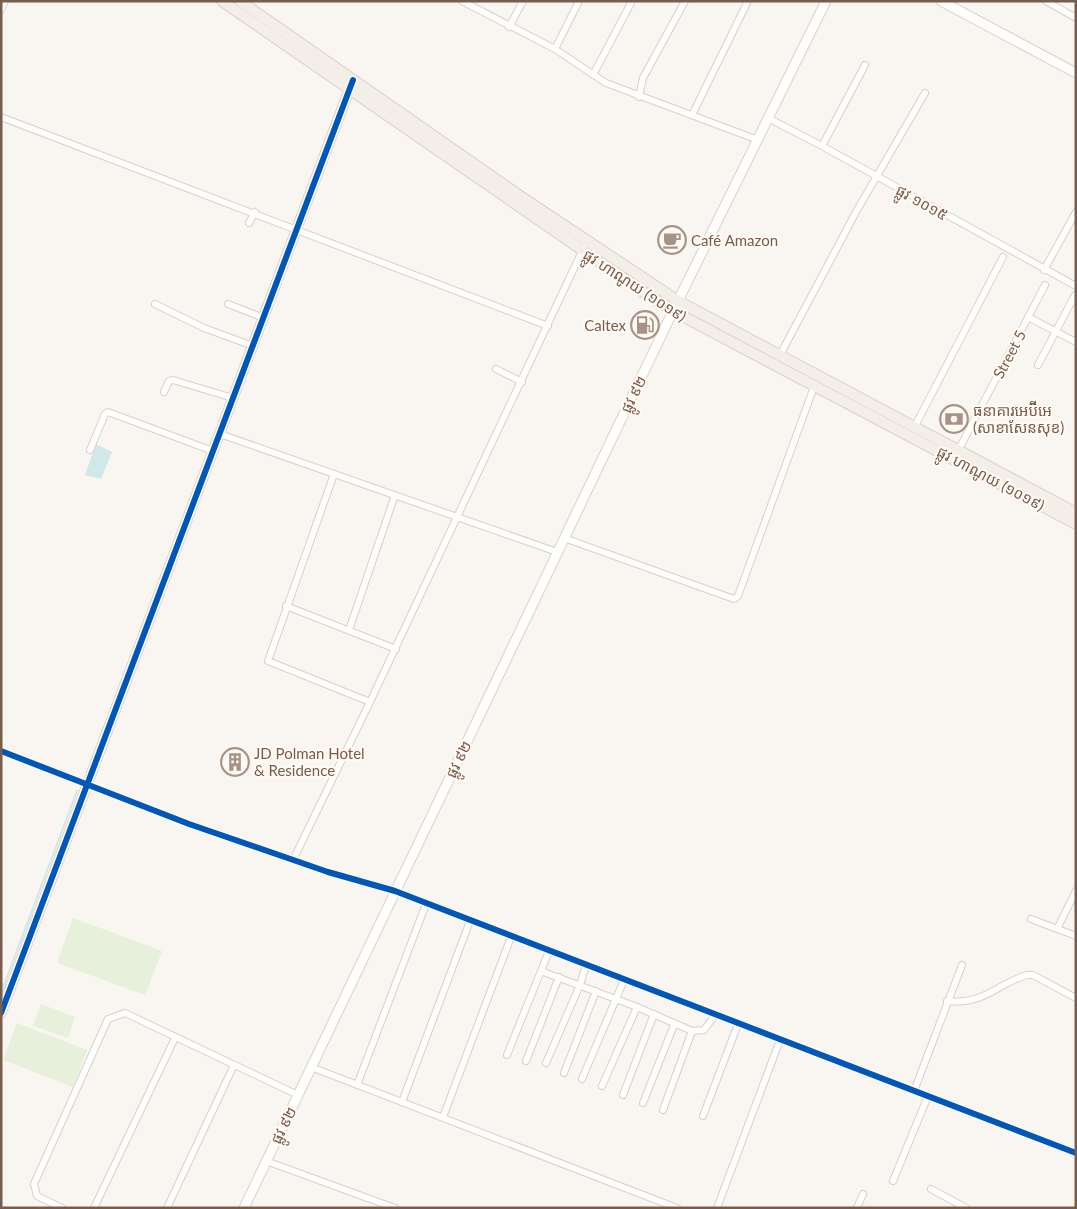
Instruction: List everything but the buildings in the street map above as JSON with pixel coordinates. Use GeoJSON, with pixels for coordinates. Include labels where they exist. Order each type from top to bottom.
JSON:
{"type":"FeatureCollection","features":[{"type":"Feature","properties":{"kind":"main road","name":"ផ្លូវ ហាណូយ (១០១៩)"},"geometry":{"type":"LineString","coordinates":[[222,1],[351,85],[584,246],[675,306],[1076,524]]}},
{"type":"Feature","properties":{"kind":"main road","name":"ផ្លូវ ហាណូយ (១០១៩)"},"geometry":{"type":"LineString","coordinates":[[240,1],[351,85]]}},
{"type":"Feature","properties":{"kind":"main road","name":"ផ្លូវ ៩២"},"geometry":{"type":"LineString","coordinates":[[244,1208],[675,306],[826,1]]}},
{"type":"Feature","properties":{"kind":"main road"},"geometry":{"type":"LineString","coordinates":[[941,1],[1076,72]]}},
{"type":"Feature","properties":{"kind":"main road"},"geometry":{"type":"LineString","coordinates":[[1,1013],[351,85]]}},
{"type":"Feature","properties":{"kind":"main road","name":"ផ្លូវ ហាណូយ (១០១៩)"},"geometry":{"type":"LineString","coordinates":[[675,306],[780,355],[816,381],[915,426],[1076,513]]}},
{"type":"Feature","properties":{"kind":"street"},"geometry":{"type":"LineString","coordinates":[[1,10],[5,1]]}},
{"type":"Feature","properties":{"kind":"street"},"geometry":{"type":"LineString","coordinates":[[462,1],[509,27],[555,49],[606,83],[639,97],[758,140]]}},
{"type":"Feature","properties":{"kind":"street"},"geometry":{"type":"LineString","coordinates":[[509,27],[522,1]]}},
{"type":"Feature","properties":{"kind":"street"},"geometry":{"type":"LineString","coordinates":[[555,49],[579,1]]}},
{"type":"Feature","properties":{"kind":"street"},"geometry":{"type":"LineString","coordinates":[[594,75],[632,1]]}},
{"type":"Feature","properties":{"kind":"street"},"geometry":{"type":"LineString","coordinates":[[639,97],[643,78],[685,1]]}},
{"type":"Feature","properties":{"kind":"street"},"geometry":{"type":"LineString","coordinates":[[692,115],[748,1]]}},
{"type":"Feature","properties":{"kind":"street"},"geometry":{"type":"LineString","coordinates":[[1046,1],[1075,14]]}},
{"type":"Feature","properties":{"kind":"street"},"geometry":{"type":"LineString","coordinates":[[822,146],[866,65]]}},
{"type":"Feature","properties":{"kind":"street"},"geometry":{"type":"LineString","coordinates":[[780,355],[856,212],[925,93]]}},
{"type":"Feature","properties":{"kind":"street"},"geometry":{"type":"LineString","coordinates":[[1,117],[256,212],[297,230],[548,326]]}},
{"type":"Feature","properties":{"kind":"street","name":"ផ្លូវ ១០១៥"},"geometry":{"type":"LineString","coordinates":[[768,118],[1076,286]]}},
{"type":"Feature","properties":{"kind":"street"},"geometry":{"type":"LineString","coordinates":[[249,222],[256,212]]}},
{"type":"Feature","properties":{"kind":"street"},"geometry":{"type":"LineString","coordinates":[[1044,270],[1076,212]]}},
{"type":"Feature","properties":{"kind":"street"},"geometry":{"type":"LineString","coordinates":[[293,860],[396,649],[584,246]]}},
{"type":"Feature","properties":{"kind":"street"},"geometry":{"type":"LineString","coordinates":[[915,426],[1003,257]]}},
{"type":"Feature","properties":{"kind":"street","name":"Street 5"},"geometry":{"type":"LineString","coordinates":[[959,450],[1045,285]]}},
{"type":"Feature","properties":{"kind":"street"},"geometry":{"type":"LineString","coordinates":[[1038,366],[1075,295]]}},
{"type":"Feature","properties":{"kind":"street"},"geometry":{"type":"LineString","coordinates":[[155,304],[204,328],[253,346]]}},
{"type":"Feature","properties":{"kind":"street"},"geometry":{"type":"LineString","coordinates":[[228,304],[264,318]]}},
{"type":"Feature","properties":{"kind":"street"},"geometry":{"type":"LineString","coordinates":[[1028,317],[1076,342]]}},
{"type":"Feature","properties":{"kind":"street"},"geometry":{"type":"LineString","coordinates":[[496,369],[522,382]]}},
{"type":"Feature","properties":{"kind":"street"},"geometry":{"type":"LineString","coordinates":[[164,392],[168,381],[174,380],[233,398]]}},
{"type":"Feature","properties":{"kind":"street"},"geometry":{"type":"LineString","coordinates":[[564,538],[734,600],[738,596],[816,381]]}},
{"type":"Feature","properties":{"kind":"street"},"geometry":{"type":"LineString","coordinates":[[90,450],[105,414],[108,412],[214,450]]}},
{"type":"Feature","properties":{"kind":"street"},"geometry":{"type":"LineString","coordinates":[[220,434],[557,552]]}},
{"type":"Feature","properties":{"kind":"street"},"geometry":{"type":"LineString","coordinates":[[334,474],[268,661],[370,702]]}},
{"type":"Feature","properties":{"kind":"street"},"geometry":{"type":"LineString","coordinates":[[348,630],[395,495]]}},
{"type":"Feature","properties":{"kind":"street"},"geometry":{"type":"LineString","coordinates":[[286,606],[396,649]]}},
{"type":"Feature","properties":{"kind":"street"},"geometry":{"type":"LineString","coordinates":[[1,751],[189,824],[293,860],[395,892],[1076,1153]]}},
{"type":"Feature","properties":{"kind":"street"},"geometry":{"type":"LineString","coordinates":[[1057,929],[1076,891]]}},
{"type":"Feature","properties":{"kind":"street"},"geometry":{"type":"LineString","coordinates":[[357,1085],[426,904]]}},
{"type":"Feature","properties":{"kind":"street"},"geometry":{"type":"LineString","coordinates":[[1032,919],[1076,936]]}},
{"type":"Feature","properties":{"kind":"street"},"geometry":{"type":"LineString","coordinates":[[402,1102],[470,921]]}},
{"type":"Feature","properties":{"kind":"street"},"geometry":{"type":"LineString","coordinates":[[444,1117],[511,937]]}},
{"type":"Feature","properties":{"kind":"street"},"geometry":{"type":"LineString","coordinates":[[507,1055],[549,951]]}},
{"type":"Feature","properties":{"kind":"street"},"geometry":{"type":"LineString","coordinates":[[914,1091],[962,965]]}},
{"type":"Feature","properties":{"kind":"street"},"geometry":{"type":"LineString","coordinates":[[546,1063],[580,985],[586,966]]}},
{"type":"Feature","properties":{"kind":"street"},"geometry":{"type":"LineString","coordinates":[[541,971],[637,1006],[674,1025],[692,1031],[704,1030],[715,1015]]}},
{"type":"Feature","properties":{"kind":"street"},"geometry":{"type":"LineString","coordinates":[[947,1001],[962,1003],[983,997],[1027,974],[1033,975],[1076,998]]}},
{"type":"Feature","properties":{"kind":"street"},"geometry":{"type":"LineString","coordinates":[[526,1061],[559,977]]}},
{"type":"Feature","properties":{"kind":"street"},"geometry":{"type":"LineString","coordinates":[[582,1079],[624,980]]}},
{"type":"Feature","properties":{"kind":"street"},"geometry":{"type":"LineString","coordinates":[[564,1073],[596,991]]}},
{"type":"Feature","properties":{"kind":"street"},"geometry":{"type":"LineString","coordinates":[[602,1086],[637,1006]]}},
{"type":"Feature","properties":{"kind":"street"},"geometry":{"type":"LineString","coordinates":[[62,1208],[37,1196],[34,1184],[108,1019],[115,1015],[125,1013],[298,1095]]}},
{"type":"Feature","properties":{"kind":"street"},"geometry":{"type":"LineString","coordinates":[[623,1095],[654,1014]]}},
{"type":"Feature","properties":{"kind":"street"},"geometry":{"type":"LineString","coordinates":[[703,1116],[738,1024]]}},
{"type":"Feature","properties":{"kind":"street"},"geometry":{"type":"LineString","coordinates":[[643,1103],[674,1025]]}},
{"type":"Feature","properties":{"kind":"street"},"geometry":{"type":"LineString","coordinates":[[663,1110],[692,1031]]}},
{"type":"Feature","properties":{"kind":"street"},"geometry":{"type":"LineString","coordinates":[[94,1208],[175,1038]]}},
{"type":"Feature","properties":{"kind":"street"},"geometry":{"type":"LineString","coordinates":[[716,1208],[780,1040]]}},
{"type":"Feature","properties":{"kind":"street"},"geometry":{"type":"LineString","coordinates":[[167,1208],[234,1065]]}},
{"type":"Feature","properties":{"kind":"street"},"geometry":{"type":"LineString","coordinates":[[311,1068],[444,1117],[677,1208]]}},
{"type":"Feature","properties":{"kind":"street"},"geometry":{"type":"LineString","coordinates":[[893,1181],[928,1096]]}},
{"type":"Feature","properties":{"kind":"street"},"geometry":{"type":"LineString","coordinates":[[266,1161],[396,1208]]}},
{"type":"Feature","properties":{"kind":"street"},"geometry":{"type":"LineString","coordinates":[[931,1189],[966,1208]]}},
{"type":"Feature","properties":{"kind":"street"},"geometry":{"type":"LineString","coordinates":[[857,1208],[863,1194]]}},
{"type":"Feature","properties":{"kind":"green space"},"geometry":{"type":"Polygon","coordinates":[[[73,918],[162,951],[145,995],[57,963],[73,918]]]}},
{"type":"Feature","properties":{"kind":"green space"},"geometry":{"type":"Polygon","coordinates":[[[41,1004],[75,1017],[68,1038],[33,1026],[41,1004]]]}},
{"type":"Feature","properties":{"kind":"green space"},"geometry":{"type":"Polygon","coordinates":[[[17,1023],[87,1050],[73,1087],[3,1060],[17,1023]]]}},
{"type":"Feature","properties":{"kind":"water"},"geometry":{"type":"Polygon","coordinates":[[[96,444],[112,452],[101,479],[85,475],[96,444]]]}},
{"type":"Feature","properties":{"kind":"waterway"},"geometry":{"type":"LineString","coordinates":[[1,993],[77,791]]}},
{"type":"Feature","properties":{"kind":"cycle path"},"geometry":{"type":"LineString","coordinates":[[1,1013],[353,80]]}},
{"type":"Feature","properties":{"kind":"cycle path"},"geometry":{"type":"LineString","coordinates":[[1,751],[189,824],[328,872],[395,891],[1076,1153]]}},
{"type":"Feature","properties":{"kind":"place","name":"Café Amazon"},"geometry":{"type":"Point","coordinates":[672,240]}},
{"type":"Feature","properties":{"kind":"place","name":"Caltex"},"geometry":{"type":"Point","coordinates":[645,325]}},
{"type":"Feature","properties":{"kind":"place","name":"ធនាគារអេប៊ីអេ (សាខាសែនសុខ)"},"geometry":{"type":"Point","coordinates":[954,419]}},
{"type":"Feature","properties":{"kind":"place","name":"JD Polman Hotel & Residence"},"geometry":{"type":"Point","coordinates":[235,762]}}]}
